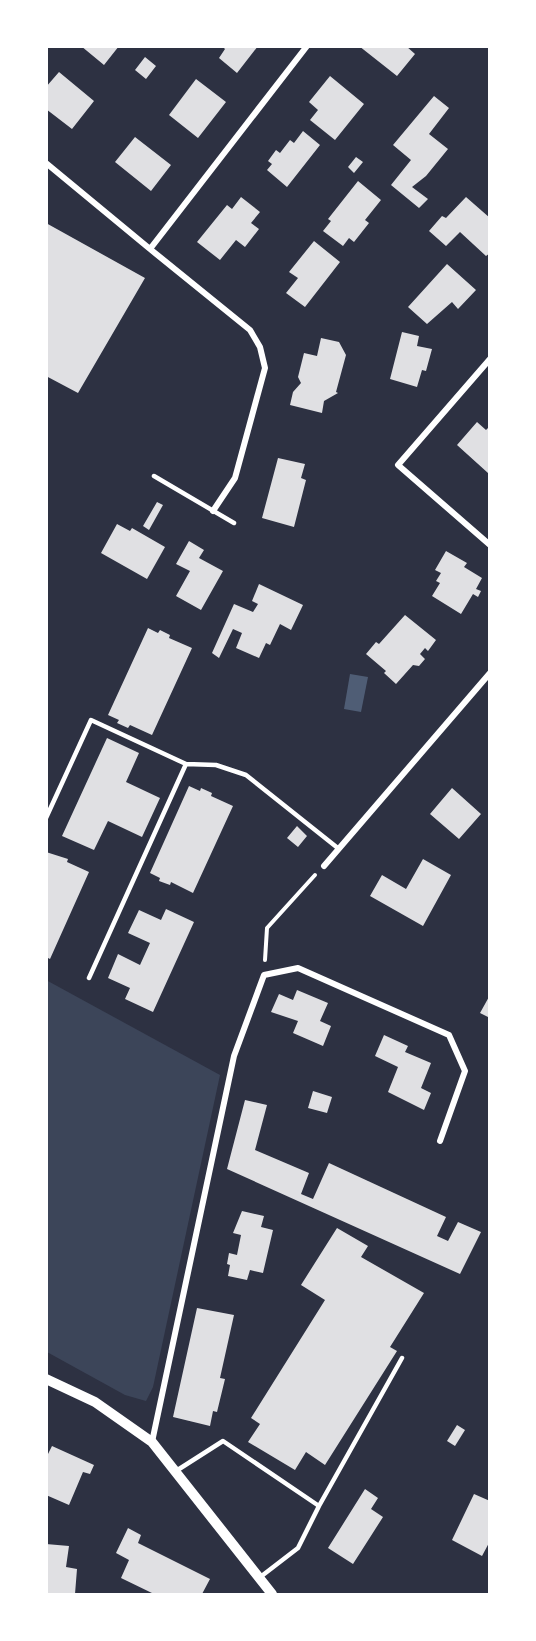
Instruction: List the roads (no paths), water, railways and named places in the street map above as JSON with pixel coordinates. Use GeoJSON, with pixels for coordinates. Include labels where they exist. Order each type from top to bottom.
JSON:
{"type":"FeatureCollection","features":[{"type":"Feature","properties":{"kind":"street"},"geometry":{"type":"LineString","coordinates":[[150,249],[308,46]]}},
{"type":"Feature","properties":{"kind":"street"},"geometry":{"type":"LineString","coordinates":[[46,163],[250,330],[260,346],[265,368],[236,478],[213,511]]}},
{"type":"Feature","properties":{"kind":"street"},"geometry":{"type":"LineString","coordinates":[[489,359],[398,465],[489,545]]}},
{"type":"Feature","properties":{"kind":"street"},"geometry":{"type":"LineString","coordinates":[[324,866],[489,673]]}},
{"type":"Feature","properties":{"kind":"street"},"geometry":{"type":"LineString","coordinates":[[152,1442],[234,1056],[264,975],[298,968],[449,1035],[465,1071],[440,1141]]}},
{"type":"Feature","properties":{"kind":"street"},"geometry":{"type":"LineString","coordinates":[[46,1379],[95,1402],[152,1442],[272,1594]]}},
{"type":"Feature","properties":{"kind":"lane"},"geometry":{"type":"LineString","coordinates":[[154,476],[234,523]]}},
{"type":"Feature","properties":{"kind":"lane"},"geometry":{"type":"LineString","coordinates":[[46,818],[91,720],[186,764],[216,765],[246,776],[339,849]]}},
{"type":"Feature","properties":{"kind":"lane"},"geometry":{"type":"LineString","coordinates":[[89,978],[186,764]]}},
{"type":"Feature","properties":{"kind":"lane"},"geometry":{"type":"LineString","coordinates":[[259,1578],[298,1548],[402,1358]]}},
{"type":"Feature","properties":{"kind":"lane"},"geometry":{"type":"LineString","coordinates":[[175,1471],[223,1441],[319,1506]]}}]}
